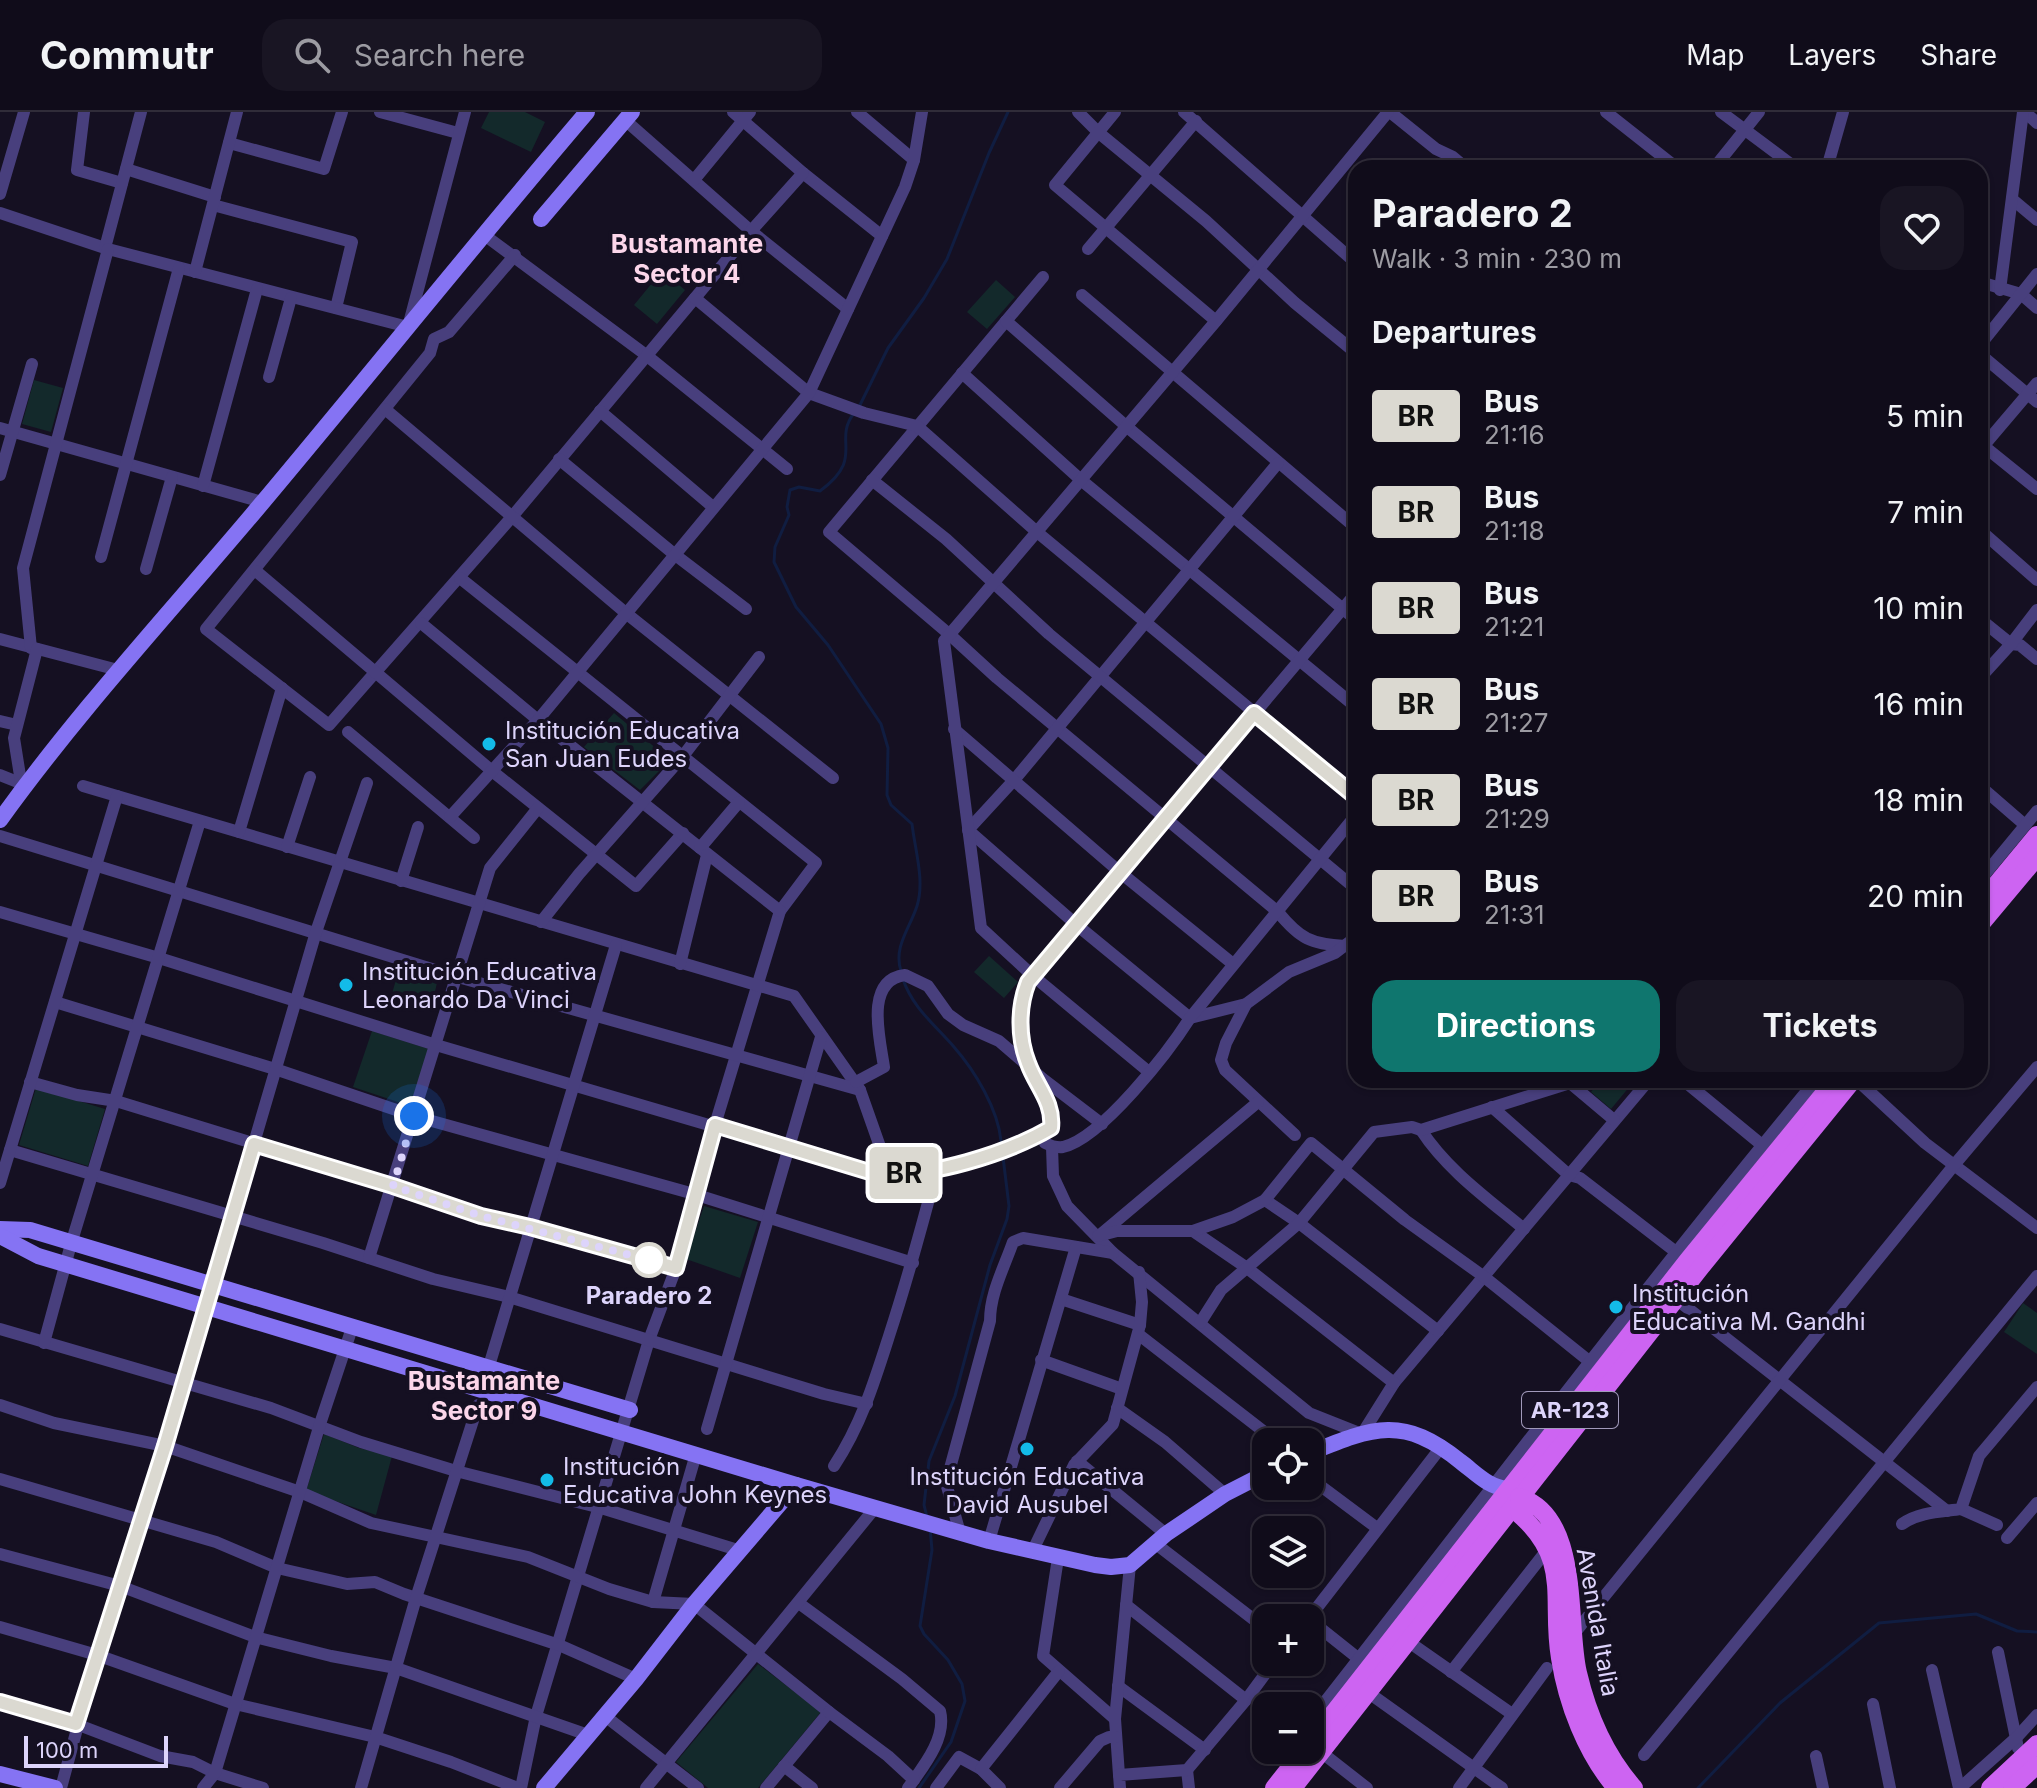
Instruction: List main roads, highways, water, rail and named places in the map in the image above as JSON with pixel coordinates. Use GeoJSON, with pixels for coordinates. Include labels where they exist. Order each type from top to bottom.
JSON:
{"type":"FeatureCollection","features":[{"type":"Feature","properties":{"kind":"main road"},"geometry":{"type":"LineString","coordinates":[[1988,892],[2031,830]]}},
{"type":"Feature","properties":{"kind":"main road"},"geometry":{"type":"LineString","coordinates":[[1988,915],[2037,857]]}},
{"type":"Feature","properties":{"kind":"main road","name":"AR-123"},"geometry":{"type":"LineString","coordinates":[[1324,1728],[1505,1488],[1828,1088]]}},
{"type":"Feature","properties":{"kind":"main road","name":"AR-123"},"geometry":{"type":"LineString","coordinates":[[1324,1734],[1369,1693],[1409,1642],[1505,1488],[1676,1299],[1848,1088]]}},
{"type":"Feature","properties":{"kind":"main road","name":"Avenida Italia"},"geometry":{"type":"LineString","coordinates":[[1505,1488],[1520,1515],[1541,1535],[1547,1550],[1556,1583],[1553,1662],[1572,1706],[1598,1749],[1616,1788]]}},
{"type":"Feature","properties":{"kind":"main road","name":"Avenida Italia"},"geometry":{"type":"LineString","coordinates":[[1505,1488],[1532,1501],[1544,1515],[1563,1550],[1570,1583],[1572,1636],[1581,1687],[1598,1749],[1634,1788]]}},
{"type":"Feature","properties":{"kind":"main road"},"geometry":{"type":"LineString","coordinates":[[1990,1788],[2034,1758]]}},
{"type":"Feature","properties":{"kind":"main road"},"geometry":{"type":"LineString","coordinates":[[2012,1788],[2034,1758]]}},
{"type":"Feature","properties":{"kind":"main road","name":"AR-123"},"geometry":{"type":"LineString","coordinates":[[1274,1788],[1295,1764]]}},
{"type":"Feature","properties":{"kind":"main road","name":"AR-123"},"geometry":{"type":"LineString","coordinates":[[1293,1788],[1302,1764]]}},
{"type":"Feature","properties":{"kind":"waterway"},"geometry":{"type":"LineString","coordinates":[[859,407],[888,348],[947,259],[1008,112]]}},
{"type":"Feature","properties":{"kind":"waterway"},"geometry":{"type":"LineString","coordinates":[[854,413],[848,423],[842,469],[834,479],[820,491],[799,487],[790,490],[789,515],[775,547],[774,562],[796,607],[828,645],[881,724],[888,748],[887,795],[891,805],[912,824],[920,876],[917,906],[899,954],[901,971]]}},
{"type":"Feature","properties":{"kind":"waterway"},"geometry":{"type":"LineString","coordinates":[[903,979],[918,1007],[970,1067],[990,1104],[1001,1141]]}},
{"type":"Feature","properties":{"kind":"waterway"},"geometry":{"type":"LineString","coordinates":[[927,1517],[924,1505],[929,1461],[955,1396],[990,1265],[1007,1219],[1009,1206],[1003,1157]]}},
{"type":"Feature","properties":{"kind":"waterway"},"geometry":{"type":"LineString","coordinates":[[919,1788],[951,1742],[965,1701],[962,1684],[948,1660],[920,1626],[932,1550],[930,1528]]}},
{"type":"Feature","properties":{"kind":"waterway"},"geometry":{"type":"LineString","coordinates":[[1698,1788],[1780,1703],[1879,1623],[1976,1614],[2017,1631],[2037,1632]]}},
{"type":"Feature","properties":{"kind":"place","name":"Institución Educativa San Juan Eudes"},"geometry":{"type":"Point","coordinates":[489,744]}},
{"type":"Feature","properties":{"kind":"place","name":"Institución Educativa Leonardo Da Vinci"},"geometry":{"type":"Point","coordinates":[346,985]}},
{"type":"Feature","properties":{"kind":"place","name":"Paradero 2"},"geometry":{"type":"Point","coordinates":[649,1260]}},
{"type":"Feature","properties":{"kind":"place","name":"Institución Educativa M. Gandhi"},"geometry":{"type":"Point","coordinates":[1616,1307]}},
{"type":"Feature","properties":{"kind":"place","name":"Institución Educativa David Ausubel"},"geometry":{"type":"Point","coordinates":[1027,1449]}},
{"type":"Feature","properties":{"kind":"place","name":"Institución Educativa John Keynes"},"geometry":{"type":"Point","coordinates":[547,1480]}},
{"type":"Feature","properties":{"kind":"district","name":"Bustamante Sector 4"},"geometry":{"type":"Point","coordinates":[687,258]}},
{"type":"Feature","properties":{"kind":"district","name":"Bustamante Sector 9"},"geometry":{"type":"Point","coordinates":[484,1395]}}]}
